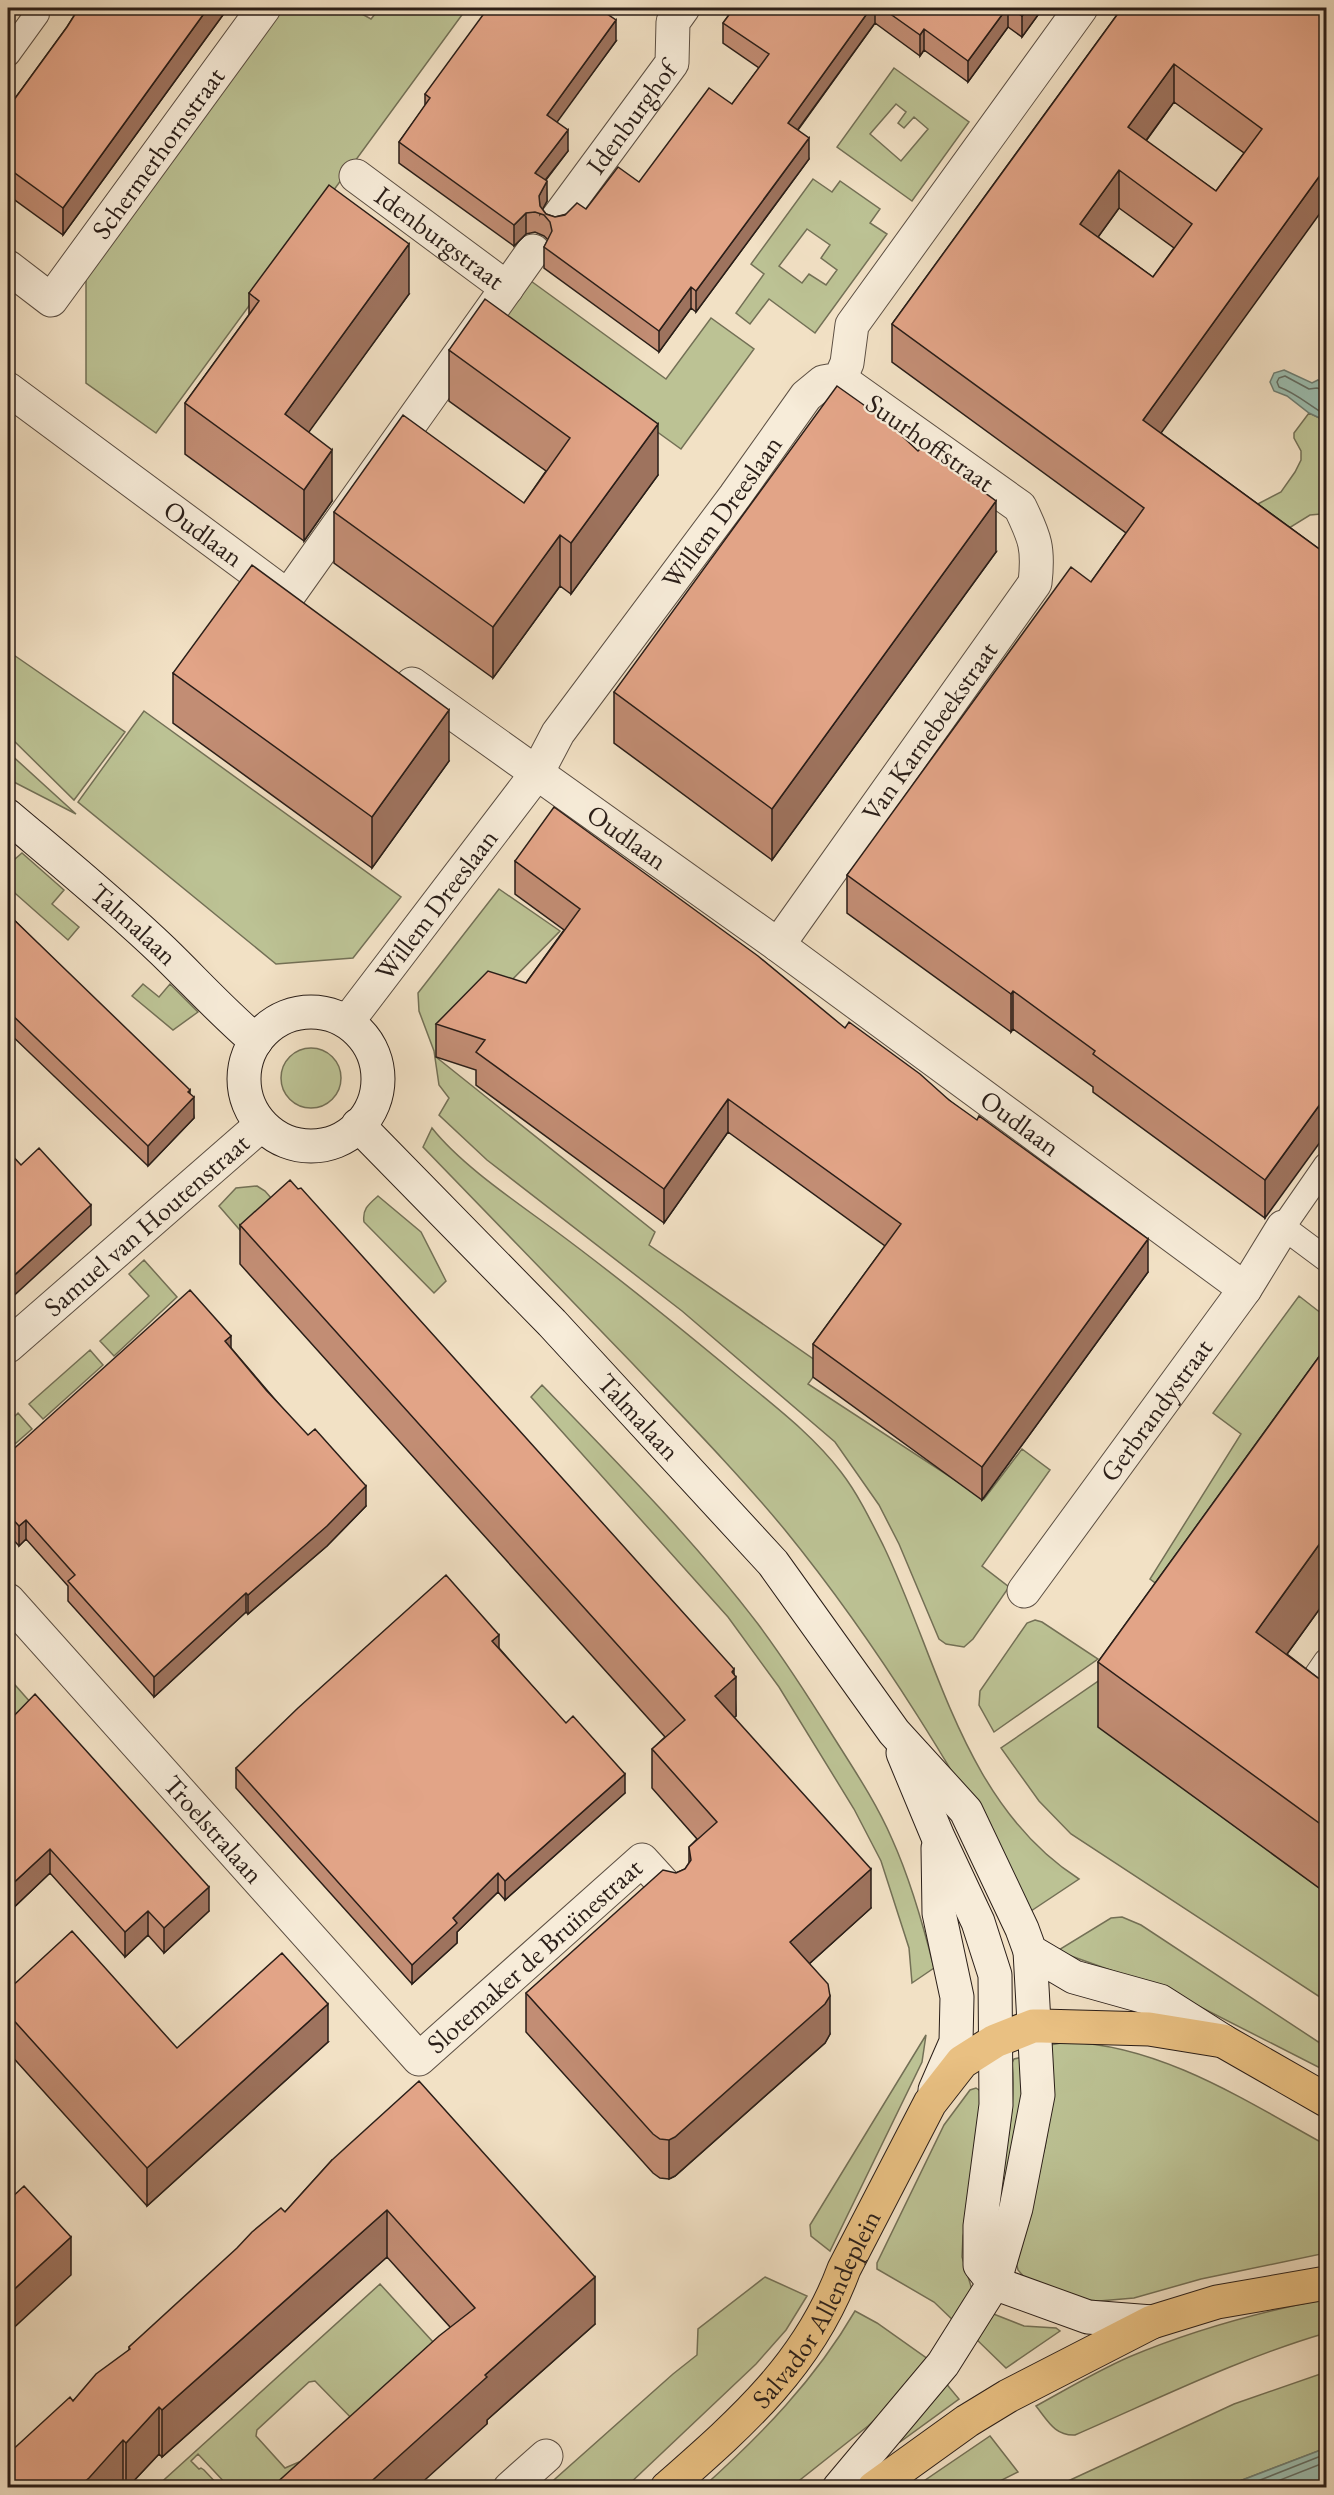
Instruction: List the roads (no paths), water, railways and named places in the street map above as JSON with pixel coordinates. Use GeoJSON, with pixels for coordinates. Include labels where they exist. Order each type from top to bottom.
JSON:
{"type":"FeatureCollection","features":[{"type":"Feature","properties":{"kind":"main road","name":"Salvador Allendeplein"},"geometry":{"type":"LineString","coordinates":[[668,2487],[722,2440],[781,2380],[809,2342],[836,2293],[844,2269],[930,2103],[962,2062],[995,2041],[1033,2026],[1149,2029],[1223,2042],[1326,2100]]}},
{"type":"Feature","properties":{"kind":"main road"},"geometry":{"type":"LineString","coordinates":[[874,2487],[967,2421],[1008,2396],[1152,2322],[1217,2302],[1326,2283]]}},
{"type":"Feature","properties":{"kind":"street","name":"Schermerhornstraat"},"geometry":{"type":"LineString","coordinates":[[8,267],[51,300],[264,8]]}},
{"type":"Feature","properties":{"kind":"street","name":"Idenburghof"},"geometry":{"type":"LineString","coordinates":[[557,219],[672,63],[673,22],[683,8]]}},
{"type":"Feature","properties":{"kind":"street"},"geometry":{"type":"LineString","coordinates":[[840,379],[847,363],[852,325],[1082,8]]}},
{"type":"Feature","properties":{"kind":"street","name":"Idenburgstraat"},"geometry":{"type":"LineString","coordinates":[[288,596],[507,288],[356,176]]}},
{"type":"Feature","properties":{"kind":"street"},"geometry":{"type":"LineString","coordinates":[[507,288],[534,251]]}},
{"type":"Feature","properties":{"kind":"street","name":"Suurhoffstraat"},"geometry":{"type":"LineString","coordinates":[[840,379],[1020,507]]}},
{"type":"Feature","properties":{"kind":"street","name":"Willem Dreeslaan"},"geometry":{"type":"LineString","coordinates":[[348,1021],[537,773],[558,733],[806,396],[823,382],[840,379]]}},
{"type":"Feature","properties":{"kind":"street","name":"Oudlaan"},"geometry":{"type":"LineString","coordinates":[[8,389],[316,616]]}},
{"type":"Feature","properties":{"kind":"street","name":"Van Karnebeekstraat"},"geometry":{"type":"LineString","coordinates":[[778,945],[1035,583],[1038,560],[1035,537],[1020,507]]}},
{"type":"Feature","properties":{"kind":"street","name":"Oudlaan"},"geometry":{"type":"LineString","coordinates":[[384,664],[778,945],[1245,1289]]}},
{"type":"Feature","properties":{"kind":"street","name":"Talmalaan"},"geometry":{"type":"LineString","coordinates":[[8,816],[85,880],[230,1019],[256,1041]]}},
{"type":"Feature","properties":{"kind":"street"},"geometry":{"type":"LineString","coordinates":[[308,1011],[326,1012],[348,1021],[372,1048],[378,1067],[378,1087],[371,1106],[358,1125],[338,1140],[318,1146],[296,1146],[277,1139],[260,1126],[248,1107],[243,1085],[245,1063],[256,1041],[273,1025],[289,1015],[308,1011]]}},
{"type":"Feature","properties":{"kind":"street","name":"Talmalaan"},"geometry":{"type":"LineString","coordinates":[[358,1125],[552,1323],[773,1563],[894,1732],[966,1811],[1022,1929],[1030,1952]]}},
{"type":"Feature","properties":{"kind":"street","name":"Samuel van Houtenstraat"},"geometry":{"type":"LineString","coordinates":[[8,1346],[260,1126]]}},
{"type":"Feature","properties":{"kind":"street","name":"Gerbrandystraat"},"geometry":{"type":"LineString","coordinates":[[1024,1591],[1245,1289],[1283,1227]]}},
{"type":"Feature","properties":{"kind":"street","name":"Troelstralaan"},"geometry":{"type":"LineString","coordinates":[[8,1600],[419,2059]]}},
{"type":"Feature","properties":{"kind":"street","name":"Talmalaan"},"geometry":{"type":"LineString","coordinates":[[894,1732],[938,1837]]}},
{"type":"Feature","properties":{"kind":"street"},"geometry":{"type":"LineString","coordinates":[[938,1837],[978,1922],[995,1975],[996,2105],[980,2226],[980,2265],[994,2283],[1088,2317],[1152,2322]]}},
{"type":"Feature","properties":{"kind":"street","name":"Salvador Allendeplein"},"geometry":{"type":"LineString","coordinates":[[930,2103],[956,2042],[957,1997],[939,1913],[938,1837]]}},
{"type":"Feature","properties":{"kind":"street","name":"Slotemaker de Bruïnestraat"},"geometry":{"type":"LineString","coordinates":[[419,2059],[642,1860],[673,1894]]}},
{"type":"Feature","properties":{"kind":"street"},"geometry":{"type":"LineString","coordinates":[[839,2487],[943,2364],[994,2283],[1016,2208],[1038,2095],[1030,1952]]}},
{"type":"Feature","properties":{"kind":"street","name":"Salvador Allendeplein"},"geometry":{"type":"LineString","coordinates":[[1030,1952],[1074,1977],[1160,2001],[1223,2042]]}},
{"type":"Feature","properties":{"kind":"street"},"geometry":{"type":"LineString","coordinates":[[510,2487],[546,2456]]}},
{"type":"Feature","properties":{"kind":"lane"},"geometry":{"type":"LineString","coordinates":[[8,54],[37,14]]}},
{"type":"Feature","properties":{"kind":"lane"},"geometry":{"type":"LineString","coordinates":[[1326,1165],[1283,1227],[1326,1259]]}},
{"type":"Feature","properties":{"kind":"lane"},"geometry":{"type":"LineString","coordinates":[[1326,1661],[1315,1677],[1326,1686]]}},
{"type":"Feature","properties":{"kind":"water"},"geometry":{"type":"Polygon","coordinates":[[[1284,370],[1312,383],[1318,380],[1326,386],[1326,421],[1309,413],[1287,396],[1274,391],[1270,382],[1274,373],[1284,370]]]}},
{"type":"Feature","properties":{"kind":"water"},"geometry":{"type":"Polygon","coordinates":[[[1326,2448],[1326,2487],[1224,2487],[1326,2448]]]}}]}
